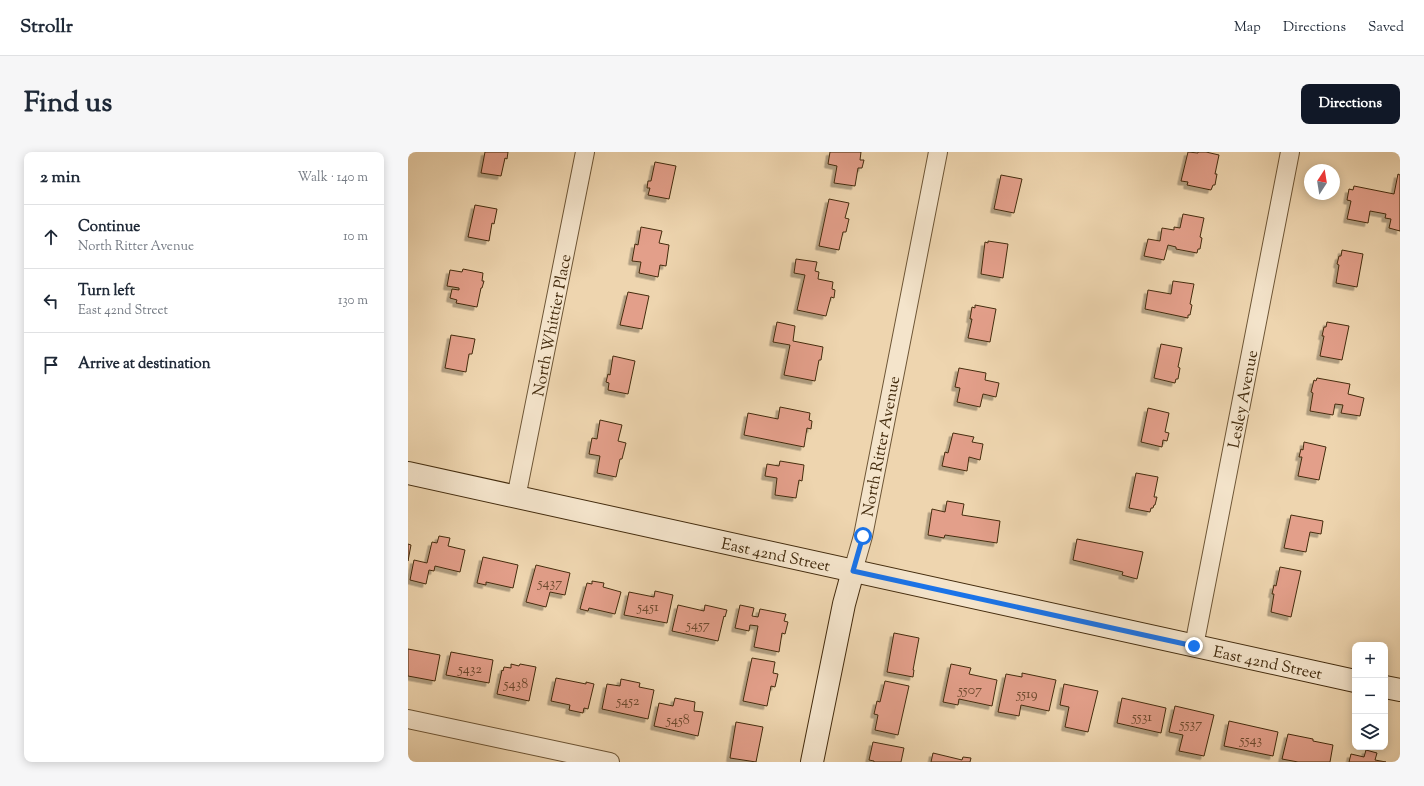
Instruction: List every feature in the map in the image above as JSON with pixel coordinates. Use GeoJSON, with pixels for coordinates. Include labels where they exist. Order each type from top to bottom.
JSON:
{"type":"FeatureCollection","features":[{"type":"Feature","properties":{"kind":"street","name":"North Whittier Place"},"geometry":{"type":"LineString","coordinates":[[516,498],[585,152]]}},
{"type":"Feature","properties":{"kind":"street","name":"North Ritter Avenue"},"geometry":{"type":"LineString","coordinates":[[812,762],[844,604],[863,536],[938,152]]}},
{"type":"Feature","properties":{"kind":"street","name":"Lesley Avenue"},"geometry":{"type":"LineString","coordinates":[[1194,646],[1290,152]]}},
{"type":"Feature","properties":{"kind":"street","name":"East 42nd Street"},"geometry":{"type":"LineString","coordinates":[[408,473],[516,498],[1352,680]]}},
{"type":"Feature","properties":{"kind":"street"},"geometry":{"type":"LineString","coordinates":[[1388,688],[1400,690]]}},
{"type":"Feature","properties":{"kind":"street"},"geometry":{"type":"LineString","coordinates":[[408,719],[610,762]]}},
{"type":"Feature","properties":{"kind":"building"},"geometry":{"type":"Polygon","coordinates":[[[485,152],[508,152],[501,176],[481,173],[485,152]]]}},
{"type":"Feature","properties":{"kind":"building"},"geometry":{"type":"Polygon","coordinates":[[[830,152],[861,152],[860,160],[864,160],[862,168],[858,168],[855,186],[834,183],[837,166],[828,164],[830,152]]]}},
{"type":"Feature","properties":{"kind":"building"},"geometry":{"type":"Polygon","coordinates":[[[1188,152],[1206,152],[1219,155],[1215,174],[1217,174],[1215,185],[1213,185],[1211,190],[1187,185],[1188,182],[1181,181],[1188,152]]]}},
{"type":"Feature","properties":{"kind":"building"},"geometry":{"type":"Polygon","coordinates":[[[655,162],[676,166],[669,199],[648,195],[650,188],[647,188],[648,181],[651,181],[655,162]]]}},
{"type":"Feature","properties":{"kind":"building"},"geometry":{"type":"Polygon","coordinates":[[[1398,174],[1400,175],[1400,231],[1389,228],[1391,219],[1385,218],[1386,214],[1370,211],[1368,223],[1347,219],[1351,201],[1347,200],[1349,189],[1353,190],[1354,186],[1394,194],[1398,174]]]}},
{"type":"Feature","properties":{"kind":"building"},"geometry":{"type":"Polygon","coordinates":[[[1001,175],[1022,179],[1014,213],[994,209],[1001,175]]]}},
{"type":"Feature","properties":{"kind":"building"},"geometry":{"type":"Polygon","coordinates":[[[829,199],[849,203],[845,218],[849,219],[846,232],[843,232],[839,250],[819,246],[829,199]]]}},
{"type":"Feature","properties":{"kind":"building"},"geometry":{"type":"Polygon","coordinates":[[[475,205],[497,209],[494,224],[492,223],[489,241],[468,237],[475,205]]]}},
{"type":"Feature","properties":{"kind":"building"},"geometry":{"type":"Polygon","coordinates":[[[1183,214],[1204,218],[1200,237],[1202,238],[1200,249],[1198,249],[1197,253],[1176,249],[1176,247],[1168,245],[1164,260],[1144,256],[1148,239],[1160,241],[1162,228],[1174,230],[1174,227],[1180,228],[1183,214]]]}},
{"type":"Feature","properties":{"kind":"building"},"geometry":{"type":"Polygon","coordinates":[[[641,227],[662,231],[659,243],[669,245],[666,266],[660,265],[658,277],[639,273],[641,262],[632,261],[635,244],[638,245],[641,227]]]}},
{"type":"Feature","properties":{"kind":"building"},"geometry":{"type":"Polygon","coordinates":[[[988,241],[1008,244],[1003,278],[981,274],[985,242],[988,243],[988,241]]]}},
{"type":"Feature","properties":{"kind":"building"},"geometry":{"type":"Polygon","coordinates":[[[1342,250],[1363,254],[1357,287],[1336,283],[1339,265],[1337,264],[1342,250]]]}},
{"type":"Feature","properties":{"kind":"building"},"geometry":{"type":"Polygon","coordinates":[[[796,259],[817,262],[815,271],[819,272],[818,279],[833,282],[832,289],[835,290],[834,298],[831,297],[826,316],[797,310],[805,275],[794,273],[796,259]]]}},
{"type":"Feature","properties":{"kind":"building"},"geometry":{"type":"Polygon","coordinates":[[[463,269],[483,273],[482,281],[484,281],[477,307],[456,303],[457,300],[450,298],[452,289],[459,290],[459,288],[447,286],[450,270],[462,272],[463,269]]]}},
{"type":"Feature","properties":{"kind":"building"},"geometry":{"type":"Polygon","coordinates":[[[1173,281],[1194,284],[1190,304],[1192,305],[1188,318],[1145,309],[1148,290],[1171,294],[1173,281]]]}},
{"type":"Feature","properties":{"kind":"building"},"geometry":{"type":"Polygon","coordinates":[[[628,292],[649,296],[642,329],[620,325],[628,292]]]}},
{"type":"Feature","properties":{"kind":"building"},"geometry":{"type":"Polygon","coordinates":[[[975,305],[996,309],[990,342],[968,338],[972,319],[970,319],[972,307],[975,308],[975,305]]]}},
{"type":"Feature","properties":{"kind":"building"},"geometry":{"type":"Polygon","coordinates":[[[777,322],[795,326],[793,341],[823,347],[815,381],[784,375],[790,345],[773,342],[777,322]]]}},
{"type":"Feature","properties":{"kind":"building"},"geometry":{"type":"Polygon","coordinates":[[[1327,322],[1349,326],[1342,360],[1320,356],[1324,336],[1322,336],[1327,322]]]}},
{"type":"Feature","properties":{"kind":"building"},"geometry":{"type":"Polygon","coordinates":[[[451,335],[475,339],[472,354],[469,354],[466,372],[445,368],[451,335]]]}},
{"type":"Feature","properties":{"kind":"building"},"geometry":{"type":"Polygon","coordinates":[[[1161,344],[1182,348],[1178,367],[1180,368],[1178,379],[1176,379],[1175,383],[1154,378],[1161,344]]]}},
{"type":"Feature","properties":{"kind":"building"},"geometry":{"type":"Polygon","coordinates":[[[613,356],[635,361],[628,394],[608,390],[609,383],[606,382],[608,374],[610,375],[613,356]]]}},
{"type":"Feature","properties":{"kind":"building"},"geometry":{"type":"Polygon","coordinates":[[[959,368],[986,373],[985,380],[999,383],[996,397],[983,394],[980,407],[957,402],[960,388],[955,387],[959,368]]]}},
{"type":"Feature","properties":{"kind":"building"},"geometry":{"type":"Polygon","coordinates":[[[1317,378],[1350,384],[1348,394],[1364,398],[1360,416],[1341,413],[1343,405],[1335,404],[1333,415],[1310,411],[1313,393],[1311,392],[1314,380],[1316,381],[1317,378]]]}},
{"type":"Feature","properties":{"kind":"building"},"geometry":{"type":"Polygon","coordinates":[[[780,407],[810,413],[809,420],[812,421],[811,429],[807,428],[804,447],[744,435],[748,413],[778,419],[780,407]]]}},
{"type":"Feature","properties":{"kind":"building"},"geometry":{"type":"Polygon","coordinates":[[[1148,408],[1169,413],[1165,432],[1169,433],[1167,441],[1163,440],[1162,447],[1141,442],[1148,408]]]}},
{"type":"Feature","properties":{"kind":"building"},"geometry":{"type":"Polygon","coordinates":[[[600,420],[622,425],[618,441],[626,443],[622,459],[620,459],[616,477],[597,473],[600,456],[589,454],[592,438],[597,439],[600,420]]]}},
{"type":"Feature","properties":{"kind":"building"},"geometry":{"type":"Polygon","coordinates":[[[953,433],[974,437],[972,442],[983,444],[980,460],[969,457],[967,471],[942,466],[945,452],[948,453],[953,433]]]}},
{"type":"Feature","properties":{"kind":"building"},"geometry":{"type":"Polygon","coordinates":[[[1304,442],[1326,447],[1319,480],[1298,476],[1302,457],[1299,457],[1301,449],[1303,450],[1304,442]]]}},
{"type":"Feature","properties":{"kind":"building"},"geometry":{"type":"Polygon","coordinates":[[[780,461],[804,465],[802,481],[799,480],[796,498],[775,495],[777,478],[765,476],[767,464],[779,466],[780,461]]]}},
{"type":"Feature","properties":{"kind":"building"},"geometry":{"type":"Polygon","coordinates":[[[1136,473],[1158,477],[1154,497],[1157,497],[1155,505],[1151,508],[1150,512],[1129,508],[1136,473]]]}},
{"type":"Feature","properties":{"kind":"building"},"geometry":{"type":"Polygon","coordinates":[[[947,501],[964,504],[962,515],[1000,521],[997,543],[945,535],[944,538],[928,535],[932,509],[945,512],[947,501]]]}},
{"type":"Feature","properties":{"kind":"building"},"geometry":{"type":"Polygon","coordinates":[[[1291,515],[1323,521],[1321,534],[1310,532],[1306,552],[1284,548],[1291,515]]]}},
{"type":"Feature","properties":{"kind":"building"},"geometry":{"type":"Polygon","coordinates":[[[439,536],[450,538],[448,546],[465,550],[460,572],[435,566],[434,571],[429,570],[426,584],[410,580],[414,560],[427,563],[432,542],[437,543],[439,536]]]}},
{"type":"Feature","properties":{"kind":"building"},"geometry":{"type":"Polygon","coordinates":[[[1077,539],[1143,552],[1137,579],[1122,575],[1123,572],[1073,560],[1077,539]]]}},
{"type":"Feature","properties":{"kind":"building"},"geometry":{"type":"Polygon","coordinates":[[[408,544],[411,545],[408,561],[408,544]]]}},
{"type":"Feature","properties":{"kind":"building"},"geometry":{"type":"Polygon","coordinates":[[[483,557],[518,565],[513,588],[486,582],[486,585],[477,583],[483,557]]]}},
{"type":"Feature","properties":{"kind":"building"},"geometry":{"type":"Polygon","coordinates":[[[536,565],[570,573],[565,595],[550,592],[546,607],[526,602],[536,565]]]}},
{"type":"Feature","properties":{"kind":"building"},"geometry":{"type":"Polygon","coordinates":[[[1280,567],[1301,571],[1291,617],[1271,612],[1274,594],[1272,594],[1274,585],[1276,586],[1280,567]]]}},
{"type":"Feature","properties":{"kind":"building"},"geometry":{"type":"Polygon","coordinates":[[[592,581],[604,583],[603,587],[621,592],[615,614],[589,608],[588,611],[580,609],[587,583],[592,584],[592,581]]]}},
{"type":"Feature","properties":{"kind":"building"},"geometry":{"type":"Polygon","coordinates":[[[655,591],[673,595],[667,623],[624,615],[629,592],[654,597],[655,591]]]}},
{"type":"Feature","properties":{"kind":"building"},"geometry":{"type":"Polygon","coordinates":[[[678,605],[704,611],[705,605],[727,610],[725,617],[724,616],[718,641],[672,631],[678,605]]]}},
{"type":"Feature","properties":{"kind":"building"},"geometry":{"type":"Polygon","coordinates":[[[740,605],[754,608],[752,616],[758,617],[760,609],[786,614],[784,621],[788,622],[785,634],[782,633],[779,652],[754,647],[758,626],[750,625],[749,631],[735,628],[740,605]]]}},
{"type":"Feature","properties":{"kind":"building"},"geometry":{"type":"Polygon","coordinates":[[[894,633],[919,638],[913,677],[887,672],[894,633]]]}},
{"type":"Feature","properties":{"kind":"building"},"geometry":{"type":"Polygon","coordinates":[[[408,649],[440,655],[435,681],[408,676],[408,649]]]}},
{"type":"Feature","properties":{"kind":"building"},"geometry":{"type":"Polygon","coordinates":[[[451,652],[493,660],[489,683],[446,675],[451,652]]]}},
{"type":"Feature","properties":{"kind":"building"},"geometry":{"type":"Polygon","coordinates":[[[752,658],[775,662],[773,673],[778,674],[775,687],[771,686],[767,706],[743,701],[752,658]]]}},
{"type":"Feature","properties":{"kind":"building"},"geometry":{"type":"Polygon","coordinates":[[[511,664],[536,667],[529,701],[497,694],[502,670],[503,671],[504,667],[511,668],[511,664]]]}},
{"type":"Feature","properties":{"kind":"building"},"geometry":{"type":"Polygon","coordinates":[[[951,664],[971,668],[969,674],[997,680],[992,706],[959,699],[958,705],[943,702],[951,664]]]}},
{"type":"Feature","properties":{"kind":"building"},"geometry":{"type":"Polygon","coordinates":[[[1022,673],[1056,680],[1049,711],[1021,705],[1019,716],[998,712],[1006,674],[1022,677],[1022,673]]]}},
{"type":"Feature","properties":{"kind":"building"},"geometry":{"type":"Polygon","coordinates":[[[556,678],[586,684],[586,682],[594,684],[588,709],[584,708],[583,713],[569,710],[570,705],[551,701],[556,678]]]}},
{"type":"Feature","properties":{"kind":"building"},"geometry":{"type":"Polygon","coordinates":[[[621,679],[640,683],[639,687],[654,690],[648,719],[602,709],[607,684],[620,686],[621,679]]]}},
{"type":"Feature","properties":{"kind":"building"},"geometry":{"type":"Polygon","coordinates":[[[885,681],[909,686],[898,735],[875,730],[878,715],[874,714],[877,701],[880,702],[885,681]]]}},
{"type":"Feature","properties":{"kind":"building"},"geometry":{"type":"Polygon","coordinates":[[[1064,684],[1098,691],[1088,732],[1065,727],[1069,707],[1060,705],[1064,684]]]}},
{"type":"Feature","properties":{"kind":"building"},"geometry":{"type":"Polygon","coordinates":[[[675,698],[695,702],[694,711],[703,712],[698,736],[654,726],[659,703],[673,706],[675,698]]]}},
{"type":"Feature","properties":{"kind":"building"},"geometry":{"type":"Polygon","coordinates":[[[1122,698],[1166,708],[1161,733],[1117,723],[1122,698]]]}},
{"type":"Feature","properties":{"kind":"building"},"geometry":{"type":"Polygon","coordinates":[[[1175,706],[1214,715],[1204,756],[1179,751],[1183,735],[1169,732],[1175,706]]]}},
{"type":"Feature","properties":{"kind":"building"},"geometry":{"type":"Polygon","coordinates":[[[1229,721],[1278,732],[1273,756],[1224,746],[1229,721]]]}},
{"type":"Feature","properties":{"kind":"building"},"geometry":{"type":"Polygon","coordinates":[[[736,722],[763,727],[756,762],[730,758],[736,722]]]}},
{"type":"Feature","properties":{"kind":"building"},"geometry":{"type":"Polygon","coordinates":[[[1288,734],[1333,745],[1330,762],[1298,762],[1282,759],[1288,734]]]}},
{"type":"Feature","properties":{"kind":"building"},"geometry":{"type":"Polygon","coordinates":[[[873,742],[904,748],[901,762],[874,762],[869,760],[873,742]]]}},
{"type":"Feature","properties":{"kind":"building"},"geometry":{"type":"Polygon","coordinates":[[[1366,750],[1377,753],[1375,760],[1386,762],[1349,762],[1351,754],[1364,757],[1366,750]]]}},
{"type":"Feature","properties":{"kind":"building"},"geometry":{"type":"Polygon","coordinates":[[[933,753],[962,760],[963,757],[971,758],[970,762],[931,762],[933,753]]]}},
{"type":"Feature","properties":{"kind":"route"},"geometry":{"type":"LineString","coordinates":[[863,536],[853,571],[1194,646]]}}]}
